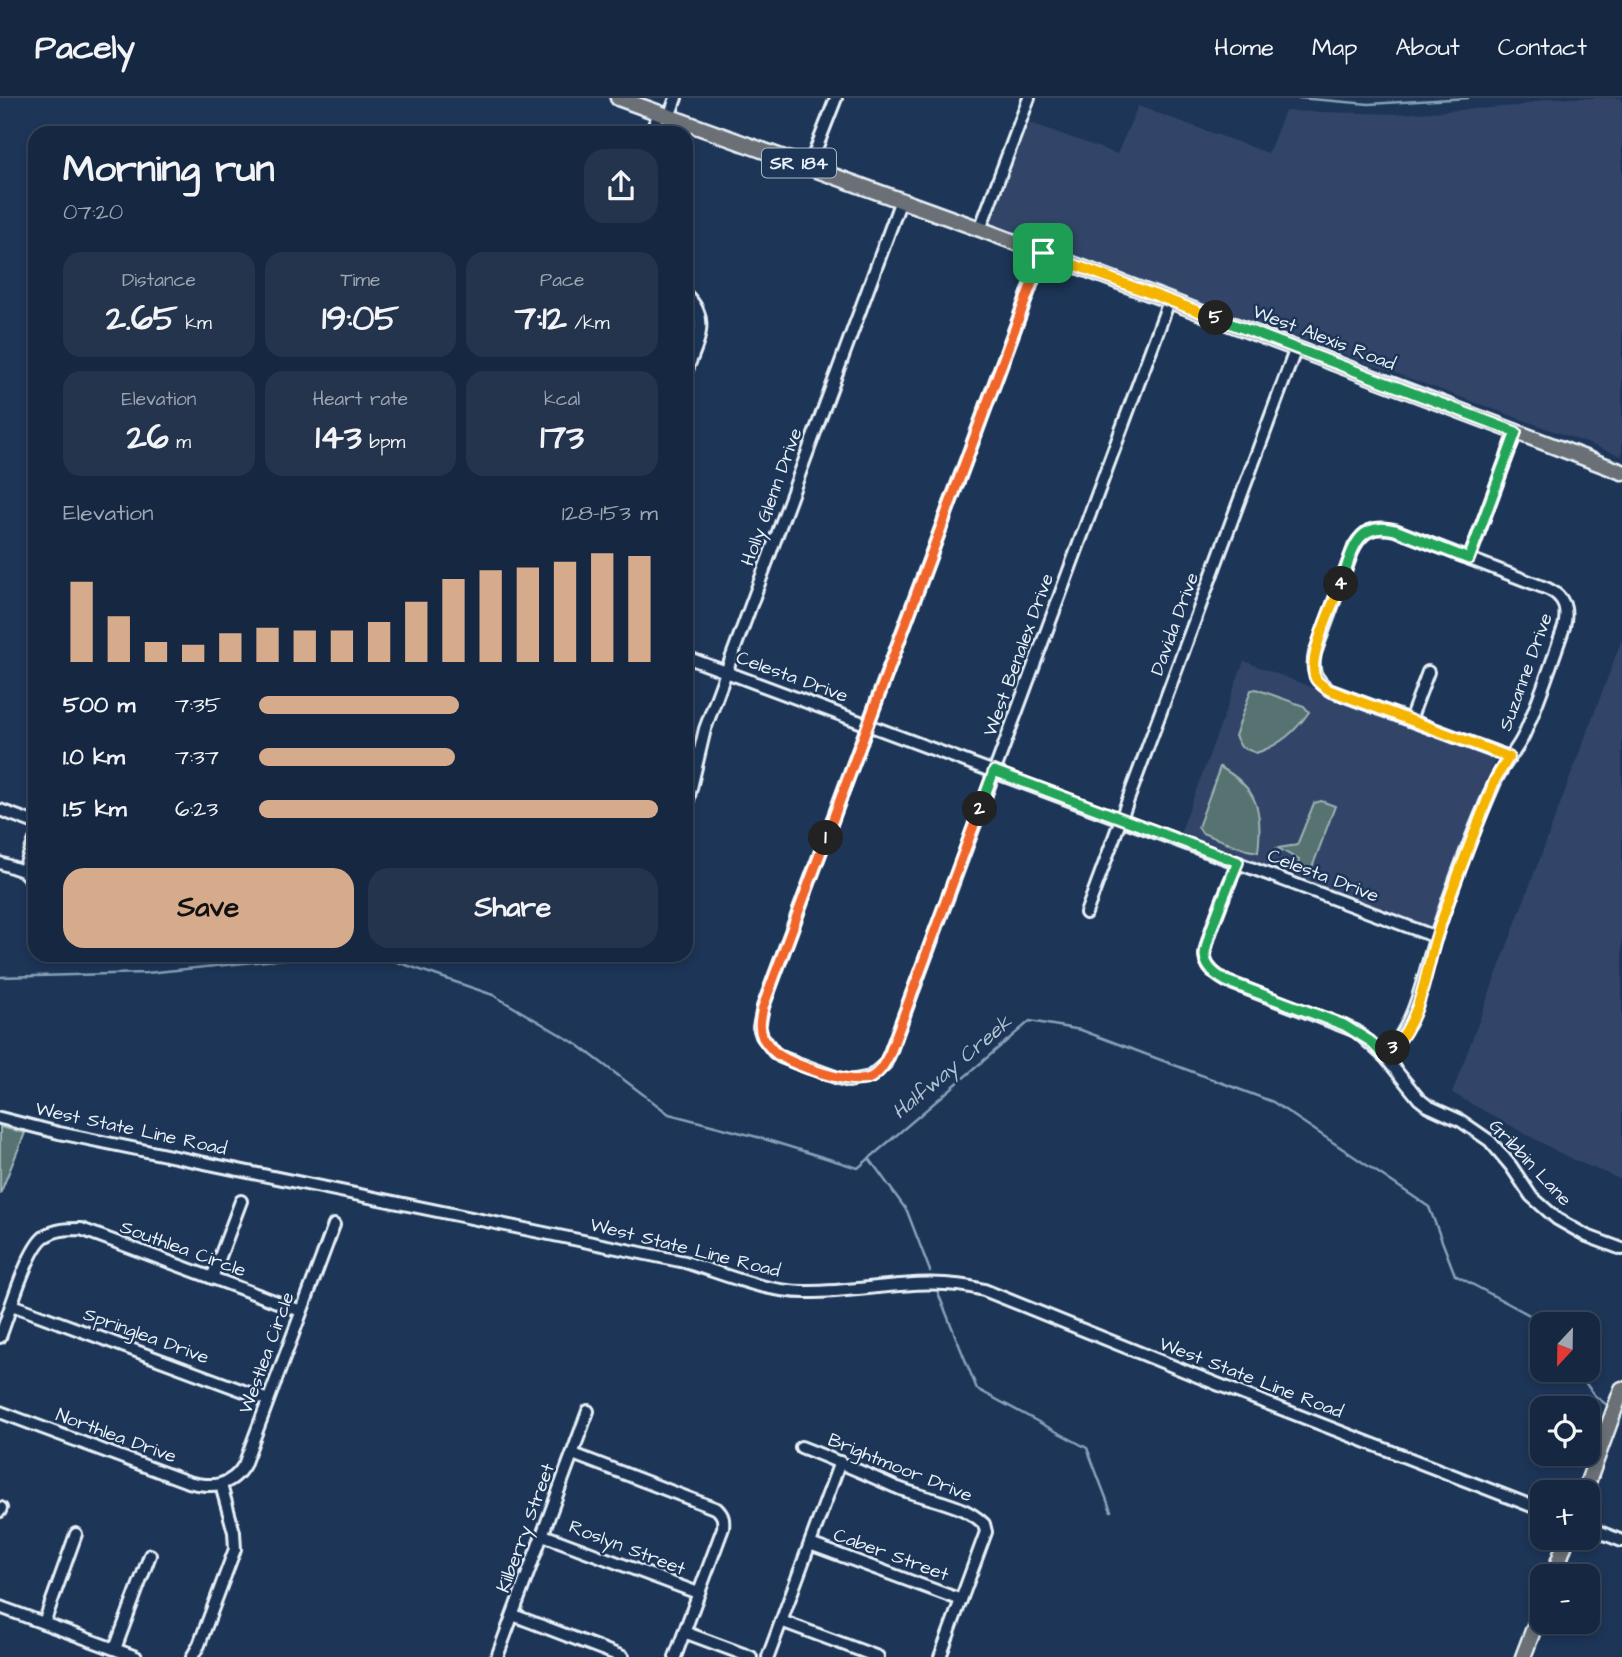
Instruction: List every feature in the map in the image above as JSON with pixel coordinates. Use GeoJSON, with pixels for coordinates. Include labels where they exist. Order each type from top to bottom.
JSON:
{"type":"FeatureCollection","features":[{"type":"Feature","properties":{"kind":"main road","name":"West Alexis Road"},"geometry":{"type":"LineString","coordinates":[[618,98],[980,229],[1622,472]]}},
{"type":"Feature","properties":{"kind":"main road"},"geometry":{"type":"LineString","coordinates":[[1589,1480],[1620,1394]]}},
{"type":"Feature","properties":{"kind":"main road"},"geometry":{"type":"LineString","coordinates":[[1523,1657],[1532,1634]]}},
{"type":"Feature","properties":{"kind":"street"},"geometry":{"type":"LineString","coordinates":[[656,126],[676,98]]}},
{"type":"Feature","properties":{"kind":"street"},"geometry":{"type":"LineString","coordinates":[[809,167],[836,98]]}},
{"type":"Feature","properties":{"kind":"street"},"geometry":{"type":"LineString","coordinates":[[980,229],[1029,98]]}},
{"type":"Feature","properties":{"kind":"street","name":"Holly Glenn Drive"},"geometry":{"type":"LineString","coordinates":[[693,777],[699,749],[726,671],[901,200]]}},
{"type":"Feature","properties":{"kind":"street","name":"West Benalex Drive"},"geometry":{"type":"LineString","coordinates":[[1043,253],[761,1017],[762,1036],[774,1052],[813,1069],[849,1081],[859,1081],[870,1077],[885,1064],[1169,301]]}},
{"type":"Feature","properties":{"kind":"street"},"geometry":{"type":"LineString","coordinates":[[693,301],[697,305],[701,330],[693,352]]}},
{"type":"Feature","properties":{"kind":"street","name":"Davida Drive"},"geometry":{"type":"LineString","coordinates":[[1086,913],[1296,348]]}},
{"type":"Feature","properties":{"kind":"street"},"geometry":{"type":"LineString","coordinates":[[1509,757],[1329,690],[1315,679],[1312,666],[1354,547],[1365,532],[1382,527],[1395,530],[1469,559],[1516,432]]}},
{"type":"Feature","properties":{"kind":"street","name":"Suzanne Drive"},"geometry":{"type":"LineString","coordinates":[[1385,1057],[1399,1042],[1408,1026],[1423,989],[1436,937],[1495,780],[1521,741],[1567,614],[1557,593],[1469,559]]}},
{"type":"Feature","properties":{"kind":"street","name":"Celesta Drive"},"geometry":{"type":"LineString","coordinates":[[693,659],[1436,937]]}},
{"type":"Feature","properties":{"kind":"street"},"geometry":{"type":"LineString","coordinates":[[1410,720],[1428,672]]}},
{"type":"Feature","properties":{"kind":"street"},"geometry":{"type":"LineString","coordinates":[[0,810],[28,820]]}},
{"type":"Feature","properties":{"kind":"street"},"geometry":{"type":"LineString","coordinates":[[23,872],[28,859]]}},
{"type":"Feature","properties":{"kind":"street","name":"Gribbin Lane"},"geometry":{"type":"LineString","coordinates":[[1238,862],[1208,941],[1205,956],[1217,976],[1356,1031],[1385,1057],[1419,1099],[1461,1121],[1490,1141],[1531,1196],[1557,1219],[1587,1236],[1622,1249]]}},
{"type":"Feature","properties":{"kind":"street"},"geometry":{"type":"LineString","coordinates":[[0,863],[28,877]]}},
{"type":"Feature","properties":{"kind":"street","name":"West State Line Road"},"geometry":{"type":"LineString","coordinates":[[0,1118],[59,1133],[671,1259],[782,1291],[819,1292],[927,1283],[962,1284],[984,1290],[1530,1505]]}},
{"type":"Feature","properties":{"kind":"street"},"geometry":{"type":"LineString","coordinates":[[212,1278],[241,1201]]}},
{"type":"Feature","properties":{"kind":"street","name":"Westlea Circle"},"geometry":{"type":"LineString","coordinates":[[222,1485],[232,1481],[244,1465],[334,1225]]}},
{"type":"Feature","properties":{"kind":"street","name":"Southlea Circle"},"geometry":{"type":"LineString","coordinates":[[12,1306],[33,1250],[51,1233],[65,1229],[81,1229],[301,1311]]}},
{"type":"Feature","properties":{"kind":"street"},"geometry":{"type":"LineString","coordinates":[[0,1337],[12,1306]]}},
{"type":"Feature","properties":{"kind":"street","name":"Springlea Drive"},"geometry":{"type":"LineString","coordinates":[[12,1306],[268,1400]]}},
{"type":"Feature","properties":{"kind":"street","name":"Kilberry Street"},"geometry":{"type":"LineString","coordinates":[[497,1657],[588,1411]]}},
{"type":"Feature","properties":{"kind":"street","name":"Northlea Drive"},"geometry":{"type":"LineString","coordinates":[[0,1412],[188,1482],[202,1486],[222,1485]]}},
{"type":"Feature","properties":{"kind":"street","name":"Brightmoor Drive"},"geometry":{"type":"LineString","coordinates":[[802,1447],[899,1488],[968,1513],[984,1524],[986,1532],[961,1600]]}},
{"type":"Feature","properties":{"kind":"street"},"geometry":{"type":"LineString","coordinates":[[572,1454],[709,1506],[722,1514],[723,1528],[675,1657]]}},
{"type":"Feature","properties":{"kind":"street"},"geometry":{"type":"LineString","coordinates":[[768,1657],[840,1462]]}},
{"type":"Feature","properties":{"kind":"street"},"geometry":{"type":"LineString","coordinates":[[192,1657],[199,1645],[234,1549],[234,1532],[222,1485]]}},
{"type":"Feature","properties":{"kind":"street"},"geometry":{"type":"LineString","coordinates":[[1600,1532],[1622,1541]]}},
{"type":"Feature","properties":{"kind":"street"},"geometry":{"type":"LineString","coordinates":[[44,1623],[76,1534]]}},
{"type":"Feature","properties":{"kind":"street","name":"Roslyn Street"},"geometry":{"type":"LineString","coordinates":[[543,1535],[698,1593]]}},
{"type":"Feature","properties":{"kind":"street","name":"Caber Street"},"geometry":{"type":"LineString","coordinates":[[810,1544],[961,1600]]}},
{"type":"Feature","properties":{"kind":"street"},"geometry":{"type":"LineString","coordinates":[[115,1649],[150,1555]]}},
{"type":"Feature","properties":{"kind":"street"},"geometry":{"type":"LineString","coordinates":[[940,1657],[961,1600]]}},
{"type":"Feature","properties":{"kind":"street"},"geometry":{"type":"LineString","coordinates":[[0,1606],[136,1657]]}},
{"type":"Feature","properties":{"kind":"street"},"geometry":{"type":"LineString","coordinates":[[513,1615],[623,1657]]}},
{"type":"Feature","properties":{"kind":"street"},"geometry":{"type":"LineString","coordinates":[[780,1621],[878,1657]]}},
{"type":"Feature","properties":{"kind":"street"},"geometry":{"type":"LineString","coordinates":[[684,1632],[751,1657]]}},
{"type":"Feature","properties":{"kind":"shaded area"},"geometry":{"type":"Polygon","coordinates":[[[1550,98],[1622,98],[1622,456],[986,224],[1028,122],[1117,154],[1138,106],[1268,153],[1285,111],[1400,114],[1518,106],[1550,98]]]}},
{"type":"Feature","properties":{"kind":"shaded area"},"geometry":{"type":"Polygon","coordinates":[[[1622,639],[1622,1180],[1567,1157],[1452,1093],[1622,639]]]}},
{"type":"Feature","properties":{"kind":"shaded area"},"geometry":{"type":"Polygon","coordinates":[[[1244,661],[1495,759],[1431,930],[1180,834],[1244,661]]]}},
{"type":"Feature","properties":{"kind":"green space"},"geometry":{"type":"Polygon","coordinates":[[[1256,689],[1304,706],[1309,712],[1286,737],[1256,753],[1241,747],[1235,736],[1251,690],[1256,689]]]}},
{"type":"Feature","properties":{"kind":"green space"},"geometry":{"type":"Polygon","coordinates":[[[1220,767],[1243,783],[1255,802],[1260,824],[1258,852],[1202,833],[1198,827],[1220,767]]]}},
{"type":"Feature","properties":{"kind":"green space"},"geometry":{"type":"Polygon","coordinates":[[[1321,801],[1335,806],[1310,873],[1297,869],[1299,860],[1278,848],[1297,845],[1314,803],[1321,801]]]}},
{"type":"Feature","properties":{"kind":"green space"},"geometry":{"type":"Polygon","coordinates":[[[0,1127],[25,1133],[0,1194],[0,1127]]]}},
{"type":"Feature","properties":{"kind":"waterway"},"geometry":{"type":"LineString","coordinates":[[1299,98],[1369,104],[1468,98]]}},
{"type":"Feature","properties":{"kind":"waterway","name":"Halfway Creek"},"geometry":{"type":"LineString","coordinates":[[0,977],[147,973],[255,962]]}},
{"type":"Feature","properties":{"kind":"waterway","name":"Halfway Creek"},"geometry":{"type":"LineString","coordinates":[[397,962],[493,995],[578,1045],[669,1114],[761,1138],[858,1168],[1030,1021],[1081,1030],[1273,1102],[1429,1207],[1455,1275],[1530,1315]]}},
{"type":"Feature","properties":{"kind":"waterway"},"geometry":{"type":"LineString","coordinates":[[869,1158],[907,1211],[930,1271]]}},
{"type":"Feature","properties":{"kind":"waterway"},"geometry":{"type":"LineString","coordinates":[[938,1293],[977,1389],[1087,1448],[1111,1511]]}},
{"type":"Feature","properties":{"kind":"waterway","name":"Halfway Creek"},"geometry":{"type":"LineString","coordinates":[[1585,1382],[1595,1396],[1611,1408]]}},
{"type":"Feature","properties":{"kind":"route"},"geometry":{"type":"LineString","coordinates":[[1043,253],[1516,432],[1469,559],[1382,527],[1365,532],[1359,538],[1312,666],[1315,679],[1329,690],[1509,757],[1495,780],[1436,937],[1423,989],[1408,1026],[1399,1042],[1385,1057],[1356,1031],[1226,981],[1210,969],[1205,956],[1208,941],[1238,862],[994,771],[885,1064],[870,1077],[849,1081],[781,1057],[762,1036],[760,1027],[763,1007],[1043,253]]}}]}
